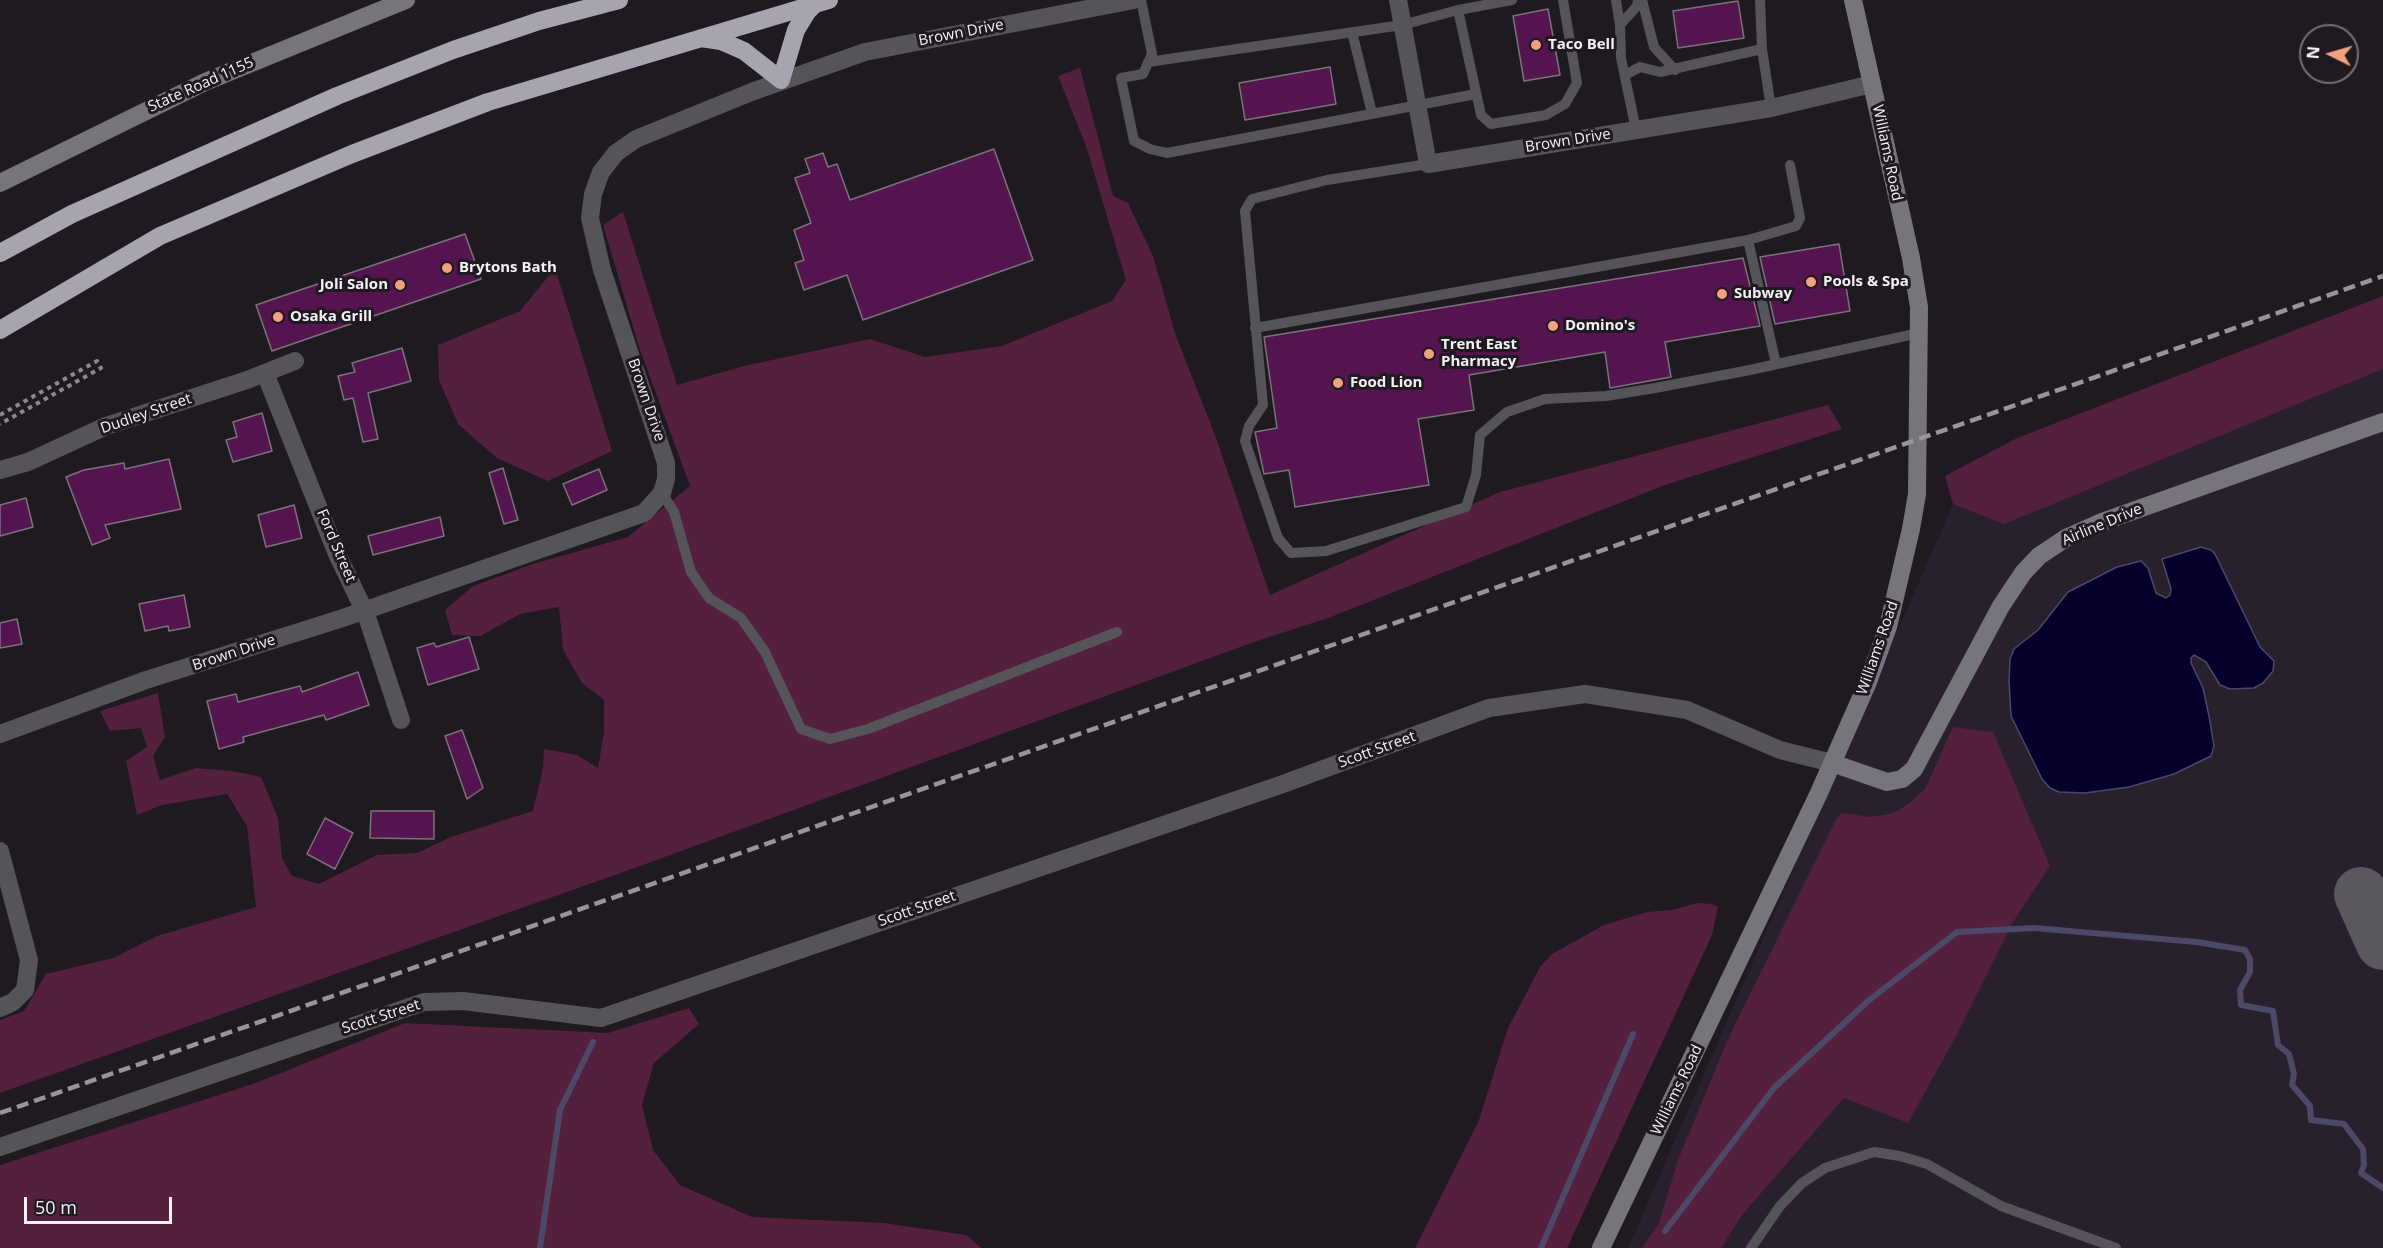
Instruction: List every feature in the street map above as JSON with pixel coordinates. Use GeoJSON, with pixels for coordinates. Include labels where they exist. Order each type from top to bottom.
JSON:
{"type":"FeatureCollection","features":[{"type":"Feature","properties":{"kind":"highway"},"geometry":{"type":"LineString","coordinates":[[0,253],[72,214],[338,96],[453,50],[539,21],[619,0]]}},
{"type":"Feature","properties":{"kind":"highway"},"geometry":{"type":"LineString","coordinates":[[696,38],[721,41],[744,51],[781,80],[795,30],[822,2]]}},
{"type":"Feature","properties":{"kind":"highway"},"geometry":{"type":"LineString","coordinates":[[0,330],[160,236],[352,154],[488,102],[822,2]]}},
{"type":"Feature","properties":{"kind":"street","name":"State Road 1155"},"geometry":{"type":"LineString","coordinates":[[0,183],[205,82],[406,0]]}},
{"type":"Feature","properties":{"kind":"street","name":"Brown Drive"},"geometry":{"type":"LineString","coordinates":[[0,734],[126,687],[364,609],[606,525],[629,520],[644,513],[662,493],[666,479],[662,445],[597,252],[590,218],[593,194],[601,172],[616,153],[636,139],[781,80],[865,52],[1134,0]]}},
{"type":"Feature","properties":{"kind":"street"},"geometry":{"type":"LineString","coordinates":[[1398,0],[1428,164]]}},
{"type":"Feature","properties":{"kind":"street","name":"Williams Road"},"geometry":{"type":"LineString","coordinates":[[1601,1248],[1832,763],[1868,682],[1888,627],[1909,539],[1917,494],[1918,307],[1911,258],[1853,0]]}},
{"type":"Feature","properties":{"kind":"street","name":"Brown Drive"},"geometry":{"type":"LineString","coordinates":[[1428,164],[1771,108],[1872,84]]}},
{"type":"Feature","properties":{"kind":"street","name":"Dudley Street"},"geometry":{"type":"LineString","coordinates":[[0,470],[28,462],[106,426],[295,361]]}},
{"type":"Feature","properties":{"kind":"street","name":"Ford Street"},"geometry":{"type":"LineString","coordinates":[[265,373],[337,554],[364,609],[401,720]]}},
{"type":"Feature","properties":{"kind":"street","name":"Airline Drive"},"geometry":{"type":"LineString","coordinates":[[1832,763],[1887,782],[1902,779],[1914,769],[2001,606],[2023,573],[2039,556],[2066,538],[2102,522],[2383,422]]}},
{"type":"Feature","properties":{"kind":"street","name":"Scott Street"},"geometry":{"type":"LineString","coordinates":[[0,1147],[424,1002],[463,1001],[602,1018],[1283,784],[1489,708],[1585,694],[1687,710],[1780,750],[1832,763]]}},
{"type":"Feature","properties":{"kind":"street"},"geometry":{"type":"LineString","coordinates":[[0,851],[26,941],[29,975],[25,990],[13,1002],[0,1008]]}},
{"type":"Feature","properties":{"kind":"lane"},"geometry":{"type":"LineString","coordinates":[[1141,0],[1152,54],[1143,74],[1121,78],[1134,141],[1150,149],[1167,153],[1476,94]]}},
{"type":"Feature","properties":{"kind":"lane"},"geometry":{"type":"LineString","coordinates":[[1148,62],[1402,25],[1458,10],[1512,0]]}},
{"type":"Feature","properties":{"kind":"lane"},"geometry":{"type":"LineString","coordinates":[[1458,10],[1481,115],[1491,124],[1546,115],[1565,104],[1577,83],[1563,0]]}},
{"type":"Feature","properties":{"kind":"lane"},"geometry":{"type":"LineString","coordinates":[[1616,0],[1625,75],[1636,130]]}},
{"type":"Feature","properties":{"kind":"lane"},"geometry":{"type":"LineString","coordinates":[[1620,26],[1640,0]]}},
{"type":"Feature","properties":{"kind":"lane"},"geometry":{"type":"LineString","coordinates":[[1640,0],[1654,47],[1675,70]]}},
{"type":"Feature","properties":{"kind":"lane"},"geometry":{"type":"LineString","coordinates":[[1760,0],[1762,49],[1771,108]]}},
{"type":"Feature","properties":{"kind":"lane"},"geometry":{"type":"LineString","coordinates":[[1352,32],[1372,113]]}},
{"type":"Feature","properties":{"kind":"lane"},"geometry":{"type":"LineString","coordinates":[[1625,75],[1640,67],[1660,72],[1675,70],[1762,49]]}},
{"type":"Feature","properties":{"kind":"lane"},"geometry":{"type":"LineString","coordinates":[[1428,164],[1327,180],[1252,199],[1245,212],[1263,405],[1249,426],[1245,441],[1278,538],[1291,553],[1326,551],[1466,507],[1476,476],[1480,435],[1507,412],[1545,399],[1606,396],[1776,364],[1919,333]]}},
{"type":"Feature","properties":{"kind":"lane"},"geometry":{"type":"LineString","coordinates":[[1255,328],[1748,240],[1796,226],[1800,218],[1790,165]]}},
{"type":"Feature","properties":{"kind":"lane"},"geometry":{"type":"LineString","coordinates":[[1748,240],[1776,364]]}},
{"type":"Feature","properties":{"kind":"lane"},"geometry":{"type":"LineString","coordinates":[[662,493],[674,512],[691,572],[710,598],[741,618],[765,652],[801,729],[830,739],[868,729],[1116,633]]}},
{"type":"Feature","properties":{"kind":"lane"},"geometry":{"type":"LineString","coordinates":[[1751,1248],[1780,1206],[1802,1183],[1825,1168],[1874,1152],[1900,1156],[1927,1164],[2001,1206],[2116,1248]]}},
{"type":"Feature","properties":{"kind":"path"},"geometry":{"type":"LineString","coordinates":[[0,415],[97,361],[101,368],[0,424]]}},
{"type":"Feature","properties":{"kind":"shaded area"},"geometry":{"type":"Polygon","coordinates":[[[1080,68],[1113,196],[1128,203],[1153,256],[1176,336],[1215,435],[1270,595],[1500,492],[1828,405],[1842,429],[1665,485],[1328,618],[1254,642],[640,866],[0,1093],[0,1020],[24,1011],[46,974],[113,958],[157,936],[256,907],[247,826],[227,794],[162,805],[137,815],[126,761],[147,747],[141,728],[110,731],[100,711],[158,693],[165,737],[153,756],[160,780],[196,768],[232,771],[261,777],[278,818],[282,858],[292,876],[319,884],[377,855],[417,853],[451,837],[533,811],[543,768],[544,749],[577,755],[598,768],[604,732],[604,700],[582,683],[563,650],[559,607],[520,614],[480,636],[452,635],[445,610],[473,586],[533,564],[628,537],[690,486],[639,347],[603,225],[623,212],[677,385],[744,366],[870,339],[925,357],[1002,346],[1112,301],[1126,280],[1086,146],[1058,76],[1080,68]]]}},
{"type":"Feature","properties":{"kind":"shaded area"},"geometry":{"type":"Polygon","coordinates":[[[555,268],[612,451],[548,481],[497,458],[458,424],[439,380],[438,345],[520,311],[555,268]]]}},
{"type":"Feature","properties":{"kind":"shaded area"},"geometry":{"type":"Polygon","coordinates":[[[2383,296],[2383,369],[2004,524],[1953,504],[1945,476],[2017,438],[2383,296]]]}},
{"type":"Feature","properties":{"kind":"shaded area"},"geometry":{"type":"Polygon","coordinates":[[[2383,351],[2383,1248],[1628,1248],[1953,504],[2383,351]]]}},
{"type":"Feature","properties":{"kind":"shaded area"},"geometry":{"type":"Polygon","coordinates":[[[2201,547],[2215,554],[2260,647],[2274,661],[2273,671],[2263,683],[2254,688],[2230,689],[2220,685],[2206,662],[2194,655],[2191,663],[2203,688],[2209,716],[2214,746],[2211,756],[2174,774],[2129,787],[2085,793],[2059,792],[2050,788],[2042,779],[2011,716],[2009,681],[2010,659],[2014,649],[2038,630],[2068,592],[2117,567],[2141,561],[2148,568],[2156,593],[2166,598],[2170,595],[2171,589],[2162,559],[2201,547]]]}},
{"type":"Feature","properties":{"kind":"shaded area"},"geometry":{"type":"Polygon","coordinates":[[[1953,727],[1993,732],[2050,866],[2013,922],[1956,1036],[1908,1123],[1844,1098],[1742,1215],[1721,1248],[1642,1248],[1659,1223],[1678,1160],[1728,1039],[1836,819],[1842,813],[1871,817],[1894,813],[1911,802],[1925,789],[1953,727]]]}},
{"type":"Feature","properties":{"kind":"shaded area"},"geometry":{"type":"Polygon","coordinates":[[[1697,903],[1712,904],[1718,907],[1712,935],[1567,1248],[1415,1248],[1479,1120],[1508,1028],[1540,967],[1552,954],[1604,925],[1647,912],[1672,910],[1697,903]]]}},
{"type":"Feature","properties":{"kind":"shaded area"},"geometry":{"type":"Polygon","coordinates":[[[689,1008],[699,1024],[654,1063],[642,1105],[653,1150],[680,1185],[752,1217],[884,1223],[966,1235],[981,1248],[0,1248],[0,1165],[256,1083],[405,1023],[608,1033],[689,1008]]]}},
{"type":"Feature","properties":{"kind":"building"},"geometry":{"type":"Polygon","coordinates":[[[1738,1],[1744,38],[1678,48],[1673,11],[1738,1]]]}},
{"type":"Feature","properties":{"kind":"building","name":"Taco Bell"},"geometry":{"type":"Polygon","coordinates":[[[1548,9],[1560,75],[1524,81],[1513,16],[1548,9]]]}},
{"type":"Feature","properties":{"kind":"building"},"geometry":{"type":"Polygon","coordinates":[[[1330,67],[1336,104],[1245,120],[1239,83],[1330,67]]]}},
{"type":"Feature","properties":{"kind":"building"},"geometry":{"type":"Polygon","coordinates":[[[994,149],[1033,260],[863,320],[847,275],[804,290],[795,263],[804,260],[794,230],[811,223],[795,178],[810,173],[805,159],[823,153],[828,167],[837,164],[850,200],[994,149]]]}},
{"type":"Feature","properties":{"kind":"building"},"geometry":{"type":"Polygon","coordinates":[[[465,234],[481,279],[272,351],[256,305],[465,234]]]}},
{"type":"Feature","properties":{"kind":"building"},"geometry":{"type":"Polygon","coordinates":[[[1839,244],[1850,311],[1775,324],[1760,257],[1839,244]]]}},
{"type":"Feature","properties":{"kind":"building"},"geometry":{"type":"Polygon","coordinates":[[[1743,258],[1760,326],[1665,342],[1671,377],[1610,388],[1605,352],[1469,375],[1474,410],[1418,419],[1429,485],[1295,507],[1289,470],[1264,474],[1255,432],[1277,428],[1264,337],[1743,258]]]}},
{"type":"Feature","properties":{"kind":"building"},"geometry":{"type":"Polygon","coordinates":[[[402,348],[411,381],[368,393],[378,439],[363,442],[353,398],[344,400],[338,376],[355,372],[352,363],[402,348]]]}},
{"type":"Feature","properties":{"kind":"building"},"geometry":{"type":"Polygon","coordinates":[[[262,413],[272,451],[233,462],[226,440],[237,437],[233,422],[262,413]]]}},
{"type":"Feature","properties":{"kind":"building"},"geometry":{"type":"Polygon","coordinates":[[[169,459],[181,509],[105,525],[110,538],[92,545],[66,477],[84,470],[124,463],[125,469],[169,459]]]}},
{"type":"Feature","properties":{"kind":"building"},"geometry":{"type":"Polygon","coordinates":[[[503,468],[518,520],[504,524],[489,473],[503,468]]]}},
{"type":"Feature","properties":{"kind":"building"},"geometry":{"type":"Polygon","coordinates":[[[599,469],[607,490],[572,505],[563,484],[599,469]]]}},
{"type":"Feature","properties":{"kind":"building"},"geometry":{"type":"Polygon","coordinates":[[[26,498],[33,527],[0,536],[0,505],[26,498]]]}},
{"type":"Feature","properties":{"kind":"building"},"geometry":{"type":"Polygon","coordinates":[[[294,505],[302,538],[266,547],[258,515],[294,505]]]}},
{"type":"Feature","properties":{"kind":"building"},"geometry":{"type":"Polygon","coordinates":[[[440,517],[444,536],[373,555],[368,536],[440,517]]]}},
{"type":"Feature","properties":{"kind":"building"},"geometry":{"type":"Polygon","coordinates":[[[184,595],[190,627],[169,631],[168,626],[145,631],[139,604],[184,595]]]}},
{"type":"Feature","properties":{"kind":"building"},"geometry":{"type":"Polygon","coordinates":[[[17,619],[22,644],[0,648],[0,623],[17,619]]]}},
{"type":"Feature","properties":{"kind":"building"},"geometry":{"type":"Polygon","coordinates":[[[469,637],[479,669],[428,685],[417,648],[434,643],[436,647],[469,637]]]}},
{"type":"Feature","properties":{"kind":"building"},"geometry":{"type":"Polygon","coordinates":[[[358,672],[369,705],[326,720],[324,715],[243,737],[244,742],[219,749],[207,701],[236,694],[238,702],[300,686],[302,692],[358,672]]]}},
{"type":"Feature","properties":{"kind":"building"},"geometry":{"type":"Polygon","coordinates":[[[462,730],[483,788],[467,799],[445,736],[462,730]]]}},
{"type":"Feature","properties":{"kind":"building"},"geometry":{"type":"Polygon","coordinates":[[[371,811],[434,811],[434,839],[370,838],[371,811]]]}},
{"type":"Feature","properties":{"kind":"building"},"geometry":{"type":"Polygon","coordinates":[[[325,818],[353,833],[335,869],[307,854],[325,818]]]}},
{"type":"Feature","properties":{"kind":"waterway"},"geometry":{"type":"LineString","coordinates":[[1665,1231],[1774,1088],[1868,1001],[1957,932],[2034,928],[2197,942],[2245,950],[2250,959],[2250,972],[2240,990],[2241,1005],[2273,1011],[2278,1045],[2289,1054],[2294,1074],[2292,1085],[2310,1106],[2311,1120],[2344,1124],[2363,1149],[2364,1165],[2361,1173],[2383,1188]]}},
{"type":"Feature","properties":{"kind":"waterway"},"geometry":{"type":"LineString","coordinates":[[1541,1248],[1633,1034]]}},
{"type":"Feature","properties":{"kind":"waterway"},"geometry":{"type":"LineString","coordinates":[[540,1248],[560,1110],[593,1042]]}},
{"type":"Feature","properties":{"kind":"taxiway"},"geometry":{"type":"LineString","coordinates":[[2361,894],[2383,943]]}},
{"type":"Feature","properties":{"kind":"railway"},"geometry":{"type":"LineString","coordinates":[[0,1113],[2383,276]]}},
{"type":"Feature","properties":{"kind":"place","name":"Taco Bell"},"geometry":{"type":"Point","coordinates":[1536,45]}},
{"type":"Feature","properties":{"kind":"place","name":"Brytons Bath"},"geometry":{"type":"Point","coordinates":[447,268]}},
{"type":"Feature","properties":{"kind":"place","name":"Pools & Spa"},"geometry":{"type":"Point","coordinates":[1811,282]}},
{"type":"Feature","properties":{"kind":"place","name":"Joli Salon"},"geometry":{"type":"Point","coordinates":[400,285]}},
{"type":"Feature","properties":{"kind":"place","name":"Subway"},"geometry":{"type":"Point","coordinates":[1722,294]}},
{"type":"Feature","properties":{"kind":"place","name":"Osaka Grill"},"geometry":{"type":"Point","coordinates":[278,317]}},
{"type":"Feature","properties":{"kind":"place","name":"Domino's"},"geometry":{"type":"Point","coordinates":[1553,326]}},
{"type":"Feature","properties":{"kind":"place","name":"Trent East Pharmacy"},"geometry":{"type":"Point","coordinates":[1429,354]}},
{"type":"Feature","properties":{"kind":"place","name":"Food Lion"},"geometry":{"type":"Point","coordinates":[1338,383]}}]}
